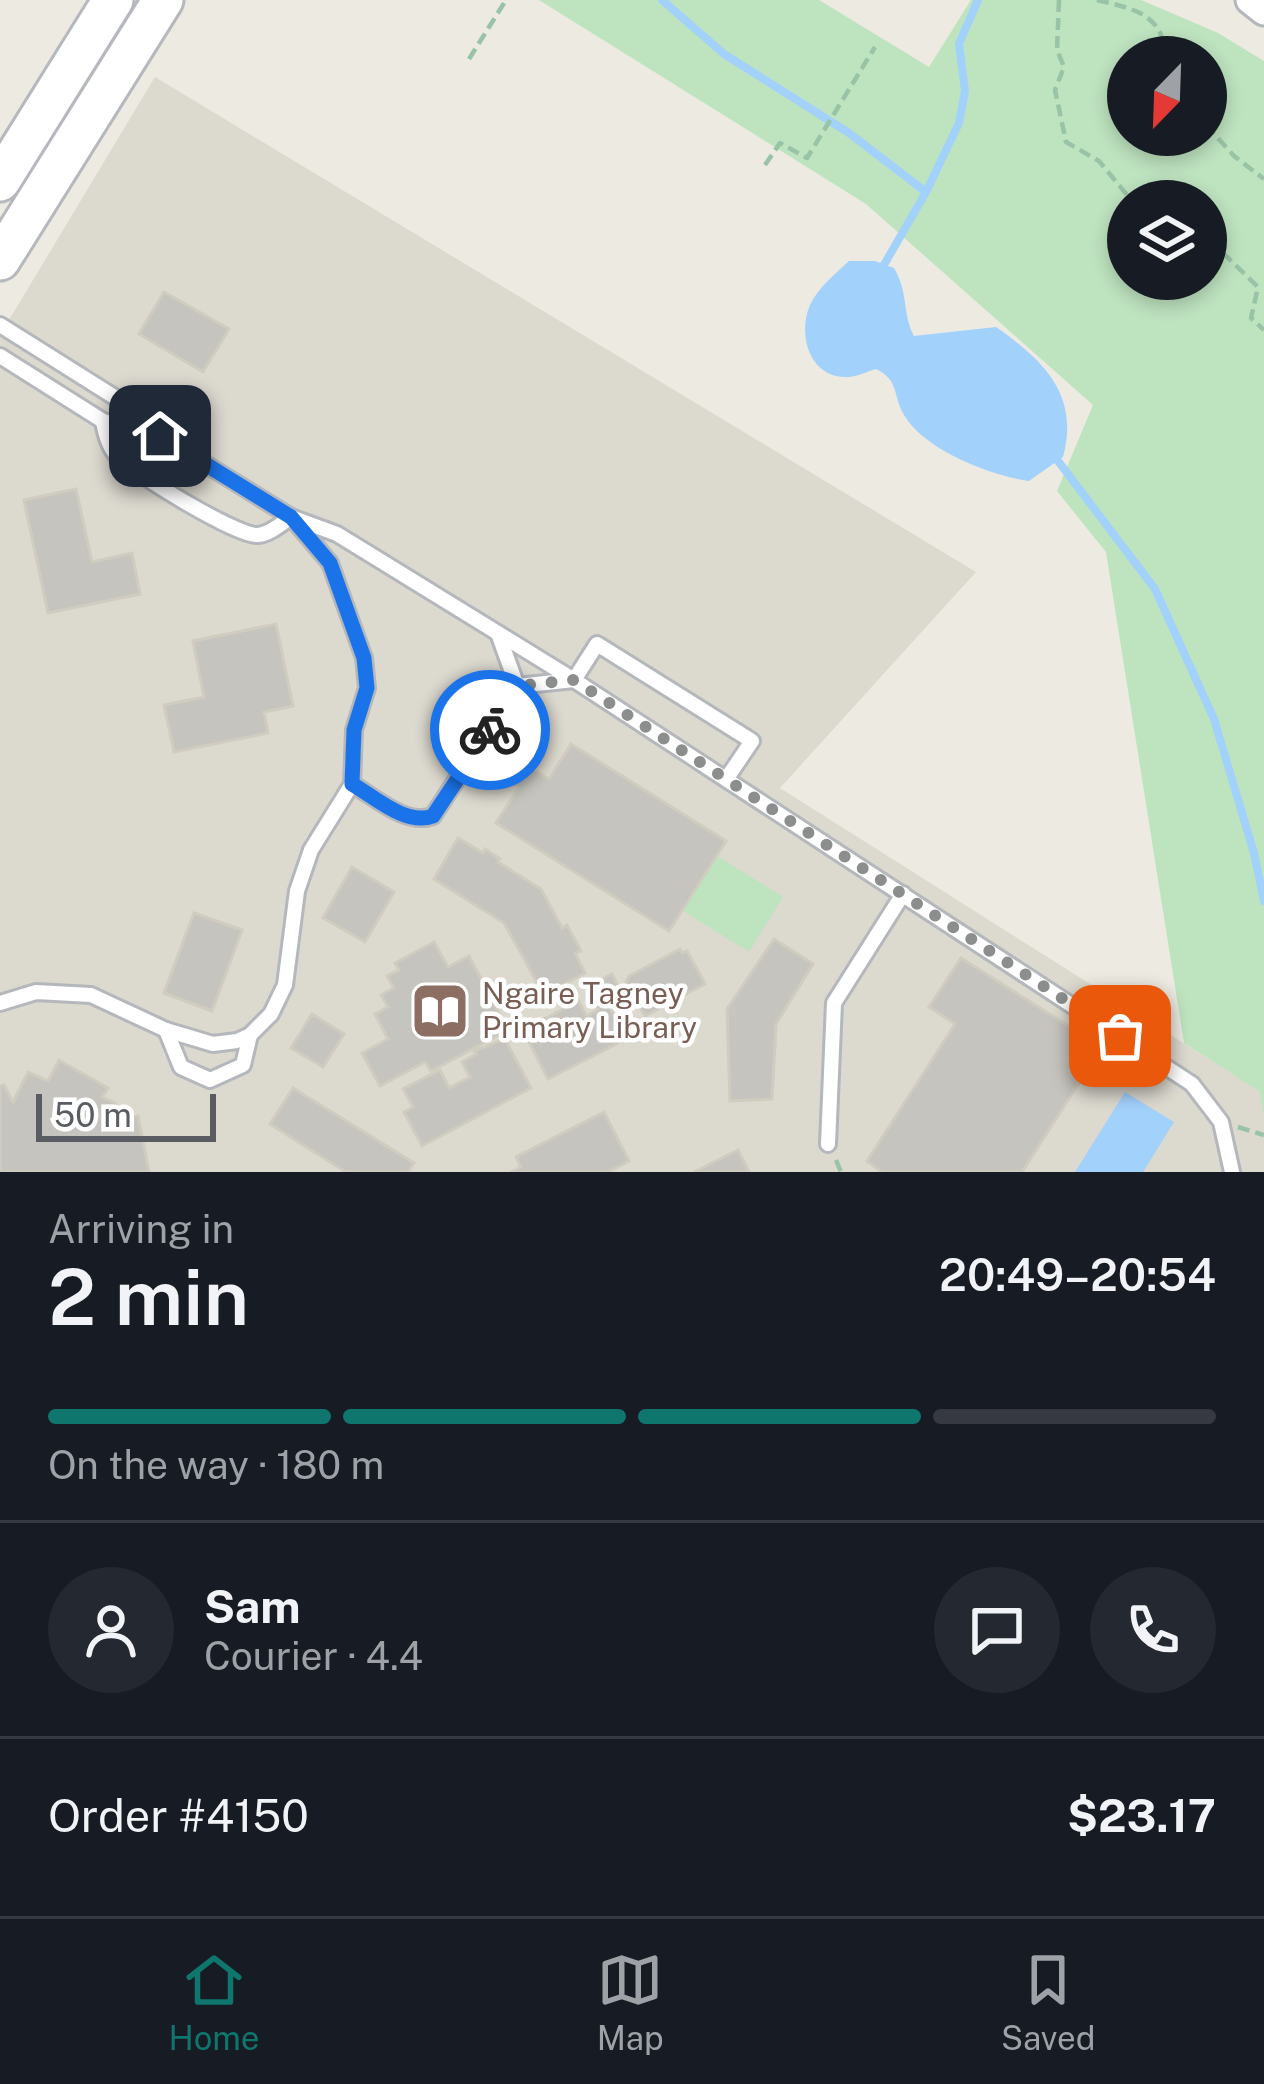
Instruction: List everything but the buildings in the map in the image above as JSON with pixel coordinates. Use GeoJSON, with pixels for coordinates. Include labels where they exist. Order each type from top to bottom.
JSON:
{"type":"FeatureCollection","features":[{"type":"Feature","properties":{"kind":"main road"},"geometry":{"type":"LineString","coordinates":[[0,181],[113,0]]}},
{"type":"Feature","properties":{"kind":"main road"},"geometry":{"type":"LineString","coordinates":[[0,260],[164,0]]}},
{"type":"Feature","properties":{"kind":"street"},"geometry":{"type":"LineString","coordinates":[[1250,0],[1264,11]]}},
{"type":"Feature","properties":{"kind":"lane"},"geometry":{"type":"LineString","coordinates":[[0,325],[124,404],[160,436],[291,517],[338,534],[574,680],[1192,1084],[1221,1122],[1232,1172]]}},
{"type":"Feature","properties":{"kind":"lane"},"geometry":{"type":"LineString","coordinates":[[0,356],[103,421],[160,436]]}},
{"type":"Feature","properties":{"kind":"lane"},"geometry":{"type":"LineString","coordinates":[[103,421],[115,454],[231,529],[266,534],[291,517]]}},
{"type":"Feature","properties":{"kind":"lane"},"geometry":{"type":"LineString","coordinates":[[0,1004],[36,992],[91,995],[166,1030],[213,1044],[250,1035],[271,1014],[285,985],[297,891],[311,850],[352,784],[354,730],[367,688],[364,658],[330,563],[291,517]]}},
{"type":"Feature","properties":{"kind":"lane"},"geometry":{"type":"LineString","coordinates":[[499,636],[517,686]]}},
{"type":"Feature","properties":{"kind":"lane"},"geometry":{"type":"LineString","coordinates":[[574,680],[597,644],[752,741],[727,778]]}},
{"type":"Feature","properties":{"kind":"lane"},"geometry":{"type":"LineString","coordinates":[[517,686],[574,680]]}},
{"type":"Feature","properties":{"kind":"lane"},"geometry":{"type":"LineString","coordinates":[[352,784],[408,817],[433,816],[517,686]]}},
{"type":"Feature","properties":{"kind":"lane"},"geometry":{"type":"LineString","coordinates":[[828,1144],[834,1003],[903,894]]}},
{"type":"Feature","properties":{"kind":"lane"},"geometry":{"type":"LineString","coordinates":[[166,1030],[182,1067],[210,1080],[243,1065],[250,1035]]}},
{"type":"Feature","properties":{"kind":"path"},"geometry":{"type":"LineString","coordinates":[[469,59],[506,0]]}},
{"type":"Feature","properties":{"kind":"path"},"geometry":{"type":"LineString","coordinates":[[1059,0],[1057,50],[1064,67],[1055,90],[1066,142],[1099,161],[1115,180]]}},
{"type":"Feature","properties":{"kind":"path"},"geometry":{"type":"LineString","coordinates":[[1096,0],[1152,19],[1164,36]]}},
{"type":"Feature","properties":{"kind":"path"},"geometry":{"type":"LineString","coordinates":[[765,165],[780,143],[808,158],[875,47]]}},
{"type":"Feature","properties":{"kind":"path"},"geometry":{"type":"LineString","coordinates":[[1227,148],[1264,179]]}},
{"type":"Feature","properties":{"kind":"path"},"geometry":{"type":"LineString","coordinates":[[1227,257],[1258,287],[1251,318],[1264,330]]}},
{"type":"Feature","properties":{"kind":"shaded area"},"geometry":{"type":"Polygon","coordinates":[[[155,77],[976,572],[780,788],[1264,1094],[1264,1172],[0,1172],[0,335],[155,77]]]}},
{"type":"Feature","properties":{"kind":"green space"},"geometry":{"type":"Polygon","coordinates":[[[539,0],[819,0],[929,67],[971,0],[1141,0],[1223,36],[1107,36],[1107,156],[1227,156],[1227,38],[1264,61],[1264,1116],[1260,1092],[1184,1043],[1106,552],[1057,491],[1093,405],[866,204],[539,0]]]}},
{"type":"Feature","properties":{"kind":"green space"},"geometry":{"type":"Polygon","coordinates":[[[716,855],[783,897],[749,952],[682,910],[716,855]]]}},
{"type":"Feature","properties":{"kind":"water"},"geometry":{"type":"Polygon","coordinates":[[[849,261],[875,261],[894,268],[914,336],[996,327],[1029,353],[1062,397],[1067,435],[1063,457],[1029,481],[997,474],[943,450],[914,428],[892,383],[876,369],[848,377],[824,371],[806,341],[806,317],[818,293],[849,261]]]}},
{"type":"Feature","properties":{"kind":"water"},"geometry":{"type":"Polygon","coordinates":[[[1125,1092],[1174,1122],[1143,1172],[1075,1172],[1125,1092]]]}},
{"type":"Feature","properties":{"kind":"waterway"},"geometry":{"type":"LineString","coordinates":[[662,0],[724,54],[849,133],[926,192],[881,270]]}},
{"type":"Feature","properties":{"kind":"waterway"},"geometry":{"type":"LineString","coordinates":[[926,192],[959,123],[965,91],[959,44],[978,0]]}},
{"type":"Feature","properties":{"kind":"waterway"},"geometry":{"type":"LineString","coordinates":[[1055,457],[1155,589],[1214,719],[1264,901]]}},
{"type":"Feature","properties":{"kind":"way so far"},"geometry":{"type":"LineString","coordinates":[[490,730],[517,686],[574,680],[1120,1036]]}},
{"type":"Feature","properties":{"kind":"place","name":"Ngaire Tagney Primary Library"},"geometry":{"type":"Point","coordinates":[440,1011]}},
{"type":"Feature","properties":{"kind":"route"},"geometry":{"type":"LineString","coordinates":[[160,436],[291,517],[330,563],[364,658],[367,688],[354,730],[352,784],[408,817],[433,816],[490,730]]}}]}
